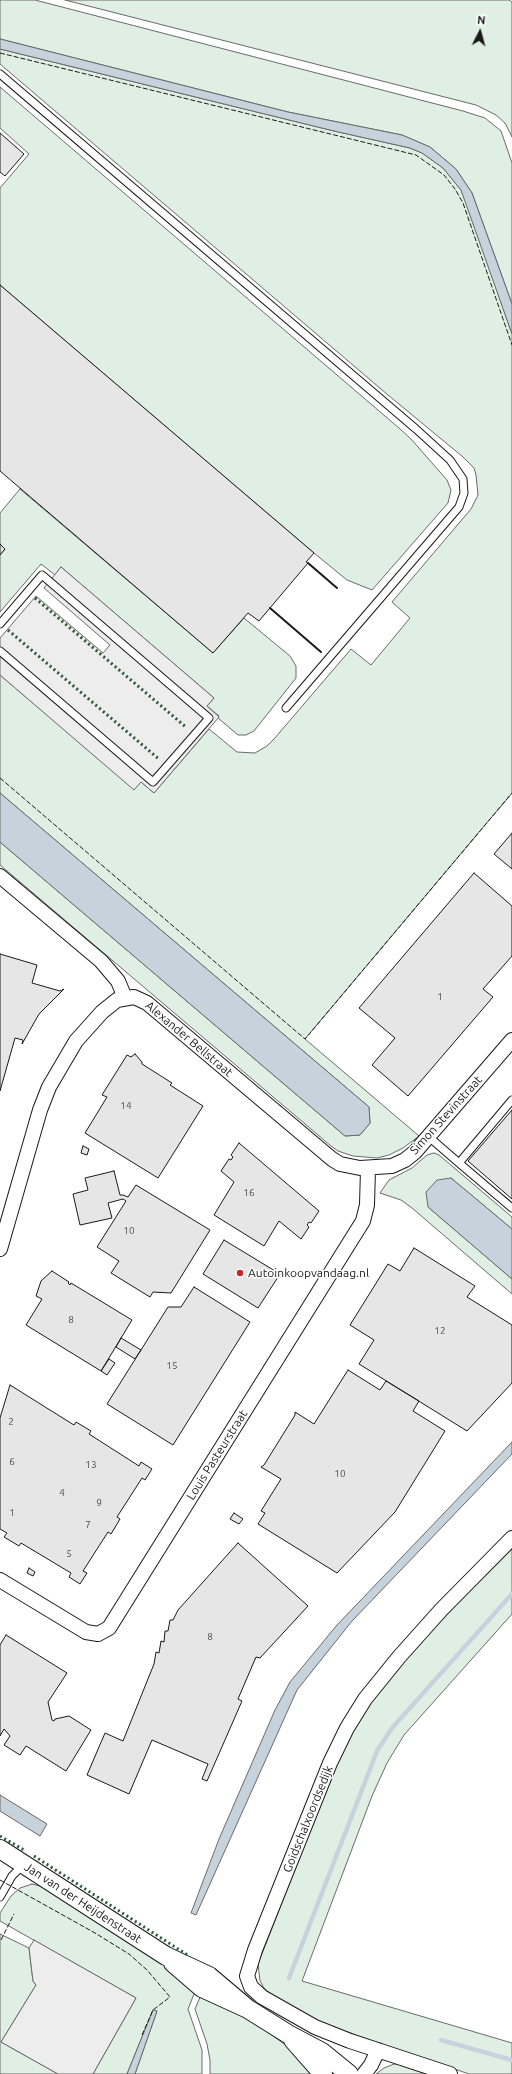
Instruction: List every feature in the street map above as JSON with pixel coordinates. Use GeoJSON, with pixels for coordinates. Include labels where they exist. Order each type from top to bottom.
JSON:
{"type":"FeatureCollection","features":[{"type":"Feature","properties":{"kind":"street"},"geometry":{"type":"LineString","coordinates":[[0,876],[101,962],[118,981],[125,998],[110,1004],[76,1041],[53,1079],[40,1110],[0,1249]]}},
{"type":"Feature","properties":{"kind":"street","name":"Alexander Bellstraat"},"geometry":{"type":"LineString","coordinates":[[125,998],[138,998],[147,1003],[332,1159],[346,1166],[368,1169]]}},
{"type":"Feature","properties":{"kind":"street","name":"Simon Stevinstraat"},"geometry":{"type":"LineString","coordinates":[[368,1169],[385,1167],[405,1160],[429,1138],[511,1044]]}},
{"type":"Feature","properties":{"kind":"street","name":"Louis Pasteurstraat"},"geometry":{"type":"LineString","coordinates":[[0,1580],[86,1632],[98,1634],[109,1628],[363,1221],[367,1205],[368,1169]]}},
{"type":"Feature","properties":{"kind":"street","name":"Goidschalxoordsedijk"},"geometry":{"type":"LineString","coordinates":[[450,2074],[325,2032],[262,1997],[251,1987],[248,1980],[249,1965],[330,1763],[356,1712],[380,1679],[413,1641],[512,1538]]}},
{"type":"Feature","properties":{"kind":"street","name":"Jan van der Heijdenstraat"},"geometry":{"type":"LineString","coordinates":[[0,1849],[166,1956],[202,1988],[248,2009],[288,2034],[322,2052],[349,2074]]}},
{"type":"Feature","properties":{"kind":"street","name":"Jan van der Heijdenstraat"},"geometry":{"type":"LineString","coordinates":[[288,2034],[323,2074]]}},
{"type":"Feature","properties":{"kind":"street"},"geometry":{"type":"LineString","coordinates":[[364,2074],[371,2065],[378,2050]]}},
{"type":"Feature","properties":{"kind":"lane"},"geometry":{"type":"LineString","coordinates":[[0,74],[412,425],[450,460],[463,479],[464,493],[460,507],[286,708]]}},
{"type":"Feature","properties":{"kind":"lane"},"geometry":{"type":"LineString","coordinates":[[0,624],[42,575],[208,718],[154,782],[0,651]]}},
{"type":"Feature","properties":{"kind":"lane"},"geometry":{"type":"LineString","coordinates":[[459,1163],[512,1100]]}},
{"type":"Feature","properties":{"kind":"lane"},"geometry":{"type":"LineString","coordinates":[[429,1138],[512,1208]]}},
{"type":"Feature","properties":{"kind":"lane"},"geometry":{"type":"LineString","coordinates":[[0,1897],[12,1876],[24,1865]]}},
{"type":"Feature","properties":{"kind":"green space"},"geometry":{"type":"Polygon","coordinates":[[[0,0],[35,0],[485,118],[501,131],[512,163],[512,304],[472,193],[456,169],[430,147],[402,135],[288,112],[0,39],[0,0]]]}},
{"type":"Feature","properties":{"kind":"green space"},"geometry":{"type":"Polygon","coordinates":[[[65,0],[509,0],[512,2],[512,137],[505,123],[496,115],[476,105],[65,0]]]}},
{"type":"Feature","properties":{"kind":"green space"},"geometry":{"type":"Polygon","coordinates":[[[0,49],[334,131],[410,148],[422,153],[443,168],[461,190],[469,210],[512,334],[512,793],[305,1039],[419,1136],[403,1148],[389,1155],[377,1158],[353,1156],[338,1151],[331,1146],[0,865],[0,842],[345,1136],[360,1135],[370,1123],[369,1107],[0,793],[0,675],[134,789],[141,782],[154,793],[209,729],[237,752],[255,753],[267,746],[274,739],[351,649],[371,665],[410,618],[392,602],[471,509],[478,495],[474,468],[463,457],[388,395],[0,64],[0,49]]]}},
{"type":"Feature","properties":{"kind":"green space"},"geometry":{"type":"Polygon","coordinates":[[[0,87],[399,428],[411,439],[447,480],[451,490],[448,503],[372,590],[347,580],[314,553],[0,285],[0,188],[29,154],[0,128],[0,87]]]}},
{"type":"Feature","properties":{"kind":"green space"},"geometry":{"type":"Polygon","coordinates":[[[20,489],[213,653],[244,618],[290,656],[296,666],[296,678],[254,731],[246,735],[238,735],[218,718],[219,716],[207,706],[214,698],[61,567],[55,575],[41,564],[0,612],[0,555],[5,549],[0,544],[0,513],[20,489]]]}},
{"type":"Feature","properties":{"kind":"green space"},"geometry":{"type":"Polygon","coordinates":[[[434,1153],[439,1155],[512,1217],[512,1229],[451,1178],[428,1207],[512,1279],[512,1294],[412,1208],[401,1200],[380,1193],[389,1180],[412,1168],[427,1155],[434,1153]]]}},
{"type":"Feature","properties":{"kind":"green space"},"geometry":{"type":"Polygon","coordinates":[[[512,1546],[512,1614],[404,1735],[387,1763],[372,1796],[302,1981],[512,2043],[512,2074],[469,2074],[316,2021],[276,1999],[264,1988],[260,1981],[258,1964],[334,1769],[348,1739],[372,1699],[416,1647],[512,1546]]]}},
{"type":"Feature","properties":{"kind":"green space"},"geometry":{"type":"Polygon","coordinates":[[[32,1884],[44,1887],[172,1970],[196,1989],[188,2009],[202,2050],[202,2074],[135,2074],[157,2011],[153,2010],[127,2074],[93,2074],[136,1998],[0,1921],[0,1913],[11,1896],[20,1888],[32,1884]]]}},
{"type":"Feature","properties":{"kind":"green space"},"geometry":{"type":"Polygon","coordinates":[[[0,1934],[29,1948],[33,1981],[36,1985],[1,2042],[58,2074],[0,2074],[0,1934]]]}},
{"type":"Feature","properties":{"kind":"green space"},"geometry":{"type":"Polygon","coordinates":[[[201,1995],[226,2005],[262,2028],[287,2046],[313,2074],[210,2074],[210,2060],[207,2044],[195,2009],[201,1995]]]}},
{"type":"Feature","properties":{"kind":"green space"},"geometry":{"type":"Polygon","coordinates":[[[394,2064],[406,2064],[432,2074],[376,2074],[384,2068],[394,2064]]]}},
{"type":"Feature","properties":{"kind":"shaded area"},"geometry":{"type":"Polygon","coordinates":[[[0,39],[288,112],[402,135],[430,147],[456,169],[472,193],[512,304],[512,334],[461,190],[443,168],[422,153],[410,148],[334,131],[0,49],[0,39]]]}},
{"type":"Feature","properties":{"kind":"shaded area"},"geometry":{"type":"Polygon","coordinates":[[[61,567],[214,698],[207,706],[219,717],[154,793],[141,782],[134,790],[0,675],[0,638],[36,596],[103,653],[110,645],[44,588],[61,567]]]}},
{"type":"Feature","properties":{"kind":"shaded area"},"geometry":{"type":"Polygon","coordinates":[[[0,793],[369,1107],[370,1123],[360,1135],[345,1136],[0,842],[0,793]]]}},
{"type":"Feature","properties":{"kind":"shaded area"},"geometry":{"type":"Polygon","coordinates":[[[451,1178],[512,1229],[512,1279],[428,1207],[426,1192],[437,1180],[451,1178]]]}},
{"type":"Feature","properties":{"kind":"shaded area"},"geometry":{"type":"Polygon","coordinates":[[[512,1442],[512,1454],[352,1621],[297,1690],[196,1915],[191,1913],[219,1839],[275,1710],[290,1682],[337,1625],[512,1442]]]}},
{"type":"Feature","properties":{"kind":"shaded area"},"geometry":{"type":"Polygon","coordinates":[[[0,1795],[47,1824],[40,1836],[0,1811],[0,1795]]]}},
{"type":"Feature","properties":{"kind":"shaded area"},"geometry":{"type":"Polygon","coordinates":[[[34,1940],[136,1998],[93,2074],[58,2074],[1,2042],[36,1985],[33,1981],[29,1948],[34,1940]]]}},
{"type":"Feature","properties":{"kind":"shaded area"},"geometry":{"type":"Polygon","coordinates":[[[153,2010],[157,2011],[135,2074],[127,2074],[153,2010]]]}},
{"type":"Feature","properties":{"kind":"building"},"geometry":{"type":"Polygon","coordinates":[[[0,133],[24,154],[5,176],[0,172],[0,133]]]}},
{"type":"Feature","properties":{"kind":"building"},"geometry":{"type":"Polygon","coordinates":[[[0,285],[314,553],[306,562],[308,563],[259,621],[248,613],[213,653],[0,471],[0,285]]]}},
{"type":"Feature","properties":{"kind":"building"},"geometry":{"type":"Polygon","coordinates":[[[0,544],[5,549],[0,555],[0,544]]]}},
{"type":"Feature","properties":{"kind":"building"},"geometry":{"type":"Polygon","coordinates":[[[512,833],[512,869],[494,854],[512,833]]]}},
{"type":"Feature","properties":{"kind":"building"},"geometry":{"type":"Polygon","coordinates":[[[474,873],[512,906],[512,956],[483,989],[493,997],[408,1096],[372,1065],[395,1038],[359,1008],[474,873]]]}},
{"type":"Feature","properties":{"kind":"building"},"geometry":{"type":"Polygon","coordinates":[[[0,954],[37,965],[32,983],[60,991],[64,989],[39,1014],[22,1044],[23,1040],[15,1038],[0,1091],[0,954]]]}},
{"type":"Feature","properties":{"kind":"building"},"geometry":{"type":"Polygon","coordinates":[[[135,1054],[142,1064],[172,1083],[170,1085],[203,1106],[158,1178],[85,1133],[107,1097],[102,1095],[127,1055],[131,1057],[135,1054]]]}},
{"type":"Feature","properties":{"kind":"building"},"geometry":{"type":"Polygon","coordinates":[[[512,1110],[512,1199],[468,1161],[512,1110]]]}},
{"type":"Feature","properties":{"kind":"building"},"geometry":{"type":"Polygon","coordinates":[[[239,1143],[319,1211],[311,1223],[309,1222],[307,1225],[309,1227],[301,1239],[279,1221],[264,1246],[214,1215],[234,1182],[221,1171],[229,1159],[231,1160],[233,1157],[231,1155],[239,1143]]]}},
{"type":"Feature","properties":{"kind":"building"},"geometry":{"type":"Polygon","coordinates":[[[83,1146],[89,1149],[87,1155],[81,1153],[83,1146]]]}},
{"type":"Feature","properties":{"kind":"building"},"geometry":{"type":"Polygon","coordinates":[[[114,1171],[120,1195],[128,1197],[136,1185],[210,1230],[171,1293],[153,1292],[150,1297],[111,1273],[119,1261],[97,1247],[126,1201],[123,1199],[108,1203],[112,1218],[80,1225],[73,1194],[88,1190],[85,1178],[114,1171]]]}},
{"type":"Feature","properties":{"kind":"building"},"geometry":{"type":"Polygon","coordinates":[[[224,1240],[280,1274],[258,1308],[203,1274],[224,1240]]]}},
{"type":"Feature","properties":{"kind":"building"},"geometry":{"type":"Polygon","coordinates":[[[414,1248],[475,1286],[467,1297],[512,1325],[512,1383],[467,1431],[359,1364],[374,1340],[350,1325],[388,1264],[400,1271],[414,1248]]]}},
{"type":"Feature","properties":{"kind":"building"},"geometry":{"type":"Polygon","coordinates":[[[52,1271],[69,1282],[68,1283],[70,1285],[71,1283],[132,1320],[101,1371],[26,1325],[42,1299],[36,1296],[41,1281],[52,1271]]]}},
{"type":"Feature","properties":{"kind":"building"},"geometry":{"type":"Polygon","coordinates":[[[194,1287],[250,1322],[173,1445],[107,1404],[168,1307],[181,1307],[194,1287]]]}},
{"type":"Feature","properties":{"kind":"building"},"geometry":{"type":"Polygon","coordinates":[[[121,1338],[141,1350],[135,1359],[116,1347],[121,1338]]]}},
{"type":"Feature","properties":{"kind":"building"},"geometry":{"type":"Polygon","coordinates":[[[109,1359],[115,1363],[107,1375],[101,1371],[109,1359]]]}},
{"type":"Feature","properties":{"kind":"building"},"geometry":{"type":"Polygon","coordinates":[[[348,1370],[380,1390],[386,1381],[419,1401],[413,1411],[445,1431],[395,1512],[337,1573],[258,1524],[265,1513],[261,1511],[281,1479],[261,1467],[264,1465],[295,1415],[295,1412],[314,1424],[348,1370]]]}},
{"type":"Feature","properties":{"kind":"building"},"geometry":{"type":"Polygon","coordinates":[[[10,1385],[74,1425],[76,1422],[91,1431],[89,1434],[139,1466],[141,1462],[152,1469],[145,1480],[142,1478],[117,1517],[120,1519],[111,1534],[108,1532],[83,1571],[87,1573],[80,1584],[69,1577],[71,1573],[21,1543],[19,1546],[4,1537],[7,1533],[0,1529],[0,1418],[10,1385]]]}},
{"type":"Feature","properties":{"kind":"building"},"geometry":{"type":"Polygon","coordinates":[[[234,1513],[243,1519],[239,1524],[230,1519],[234,1513]]]}},
{"type":"Feature","properties":{"kind":"building"},"geometry":{"type":"Polygon","coordinates":[[[238,1543],[308,1606],[260,1658],[256,1657],[238,1699],[242,1701],[207,1781],[202,1779],[208,1764],[152,1740],[129,1794],[87,1775],[105,1733],[123,1741],[154,1664],[156,1652],[159,1653],[161,1641],[164,1642],[165,1631],[168,1631],[170,1620],[173,1620],[178,1610],[238,1543]]]}},
{"type":"Feature","properties":{"kind":"building"},"geometry":{"type":"Polygon","coordinates":[[[29,1568],[35,1572],[33,1576],[27,1573],[29,1568]]]}},
{"type":"Feature","properties":{"kind":"building"},"geometry":{"type":"Polygon","coordinates":[[[6,1635],[67,1673],[48,1702],[52,1720],[54,1721],[55,1719],[69,1716],[91,1730],[66,1771],[26,1746],[20,1755],[4,1745],[10,1736],[4,1729],[0,1736],[0,1645],[6,1635]]]}},
{"type":"Feature","properties":{"kind":"waterway"},"geometry":{"type":"LineString","coordinates":[[289,1978],[377,1751],[392,1728],[512,1594]]}},
{"type":"Feature","properties":{"kind":"waterway"},"geometry":{"type":"LineString","coordinates":[[441,2040],[512,2060]]}},
{"type":"Feature","properties":{"kind":"hedge"},"geometry":{"type":"LineString","coordinates":[[35,598],[187,728]]}},
{"type":"Feature","properties":{"kind":"hedge"},"geometry":{"type":"LineString","coordinates":[[8,630],[160,760]]}},
{"type":"Feature","properties":{"kind":"hedge"},"geometry":{"type":"LineString","coordinates":[[0,1836],[24,1850]]}},
{"type":"Feature","properties":{"kind":"hedge"},"geometry":{"type":"LineString","coordinates":[[34,1856],[189,1956]]}},
{"type":"Feature","properties":{"kind":"fence"},"geometry":{"type":"LineString","coordinates":[[0,53],[416,155],[444,175],[455,189],[463,203],[512,345]]}},
{"type":"Feature","properties":{"kind":"fence"},"geometry":{"type":"LineString","coordinates":[[0,778],[305,1039],[512,793]]}},
{"type":"Feature","properties":{"kind":"fence"},"geometry":{"type":"LineString","coordinates":[[0,1880],[95,1933],[129,1954],[147,1970],[170,1997],[153,2010],[142,2035]]}},
{"type":"Feature","properties":{"kind":"fence"},"geometry":{"type":"LineString","coordinates":[[1,1940],[14,1914]]}},
{"type":"Feature","properties":{"kind":"wall"},"geometry":{"type":"LineString","coordinates":[[308,563],[337,588]]}},
{"type":"Feature","properties":{"kind":"wall"},"geometry":{"type":"LineString","coordinates":[[270,608],[321,652]]}},
{"type":"Feature","properties":{"kind":"place","name":"Autoinkoopvandaag.nl"},"geometry":{"type":"Point","coordinates":[240,1273]}}]}
